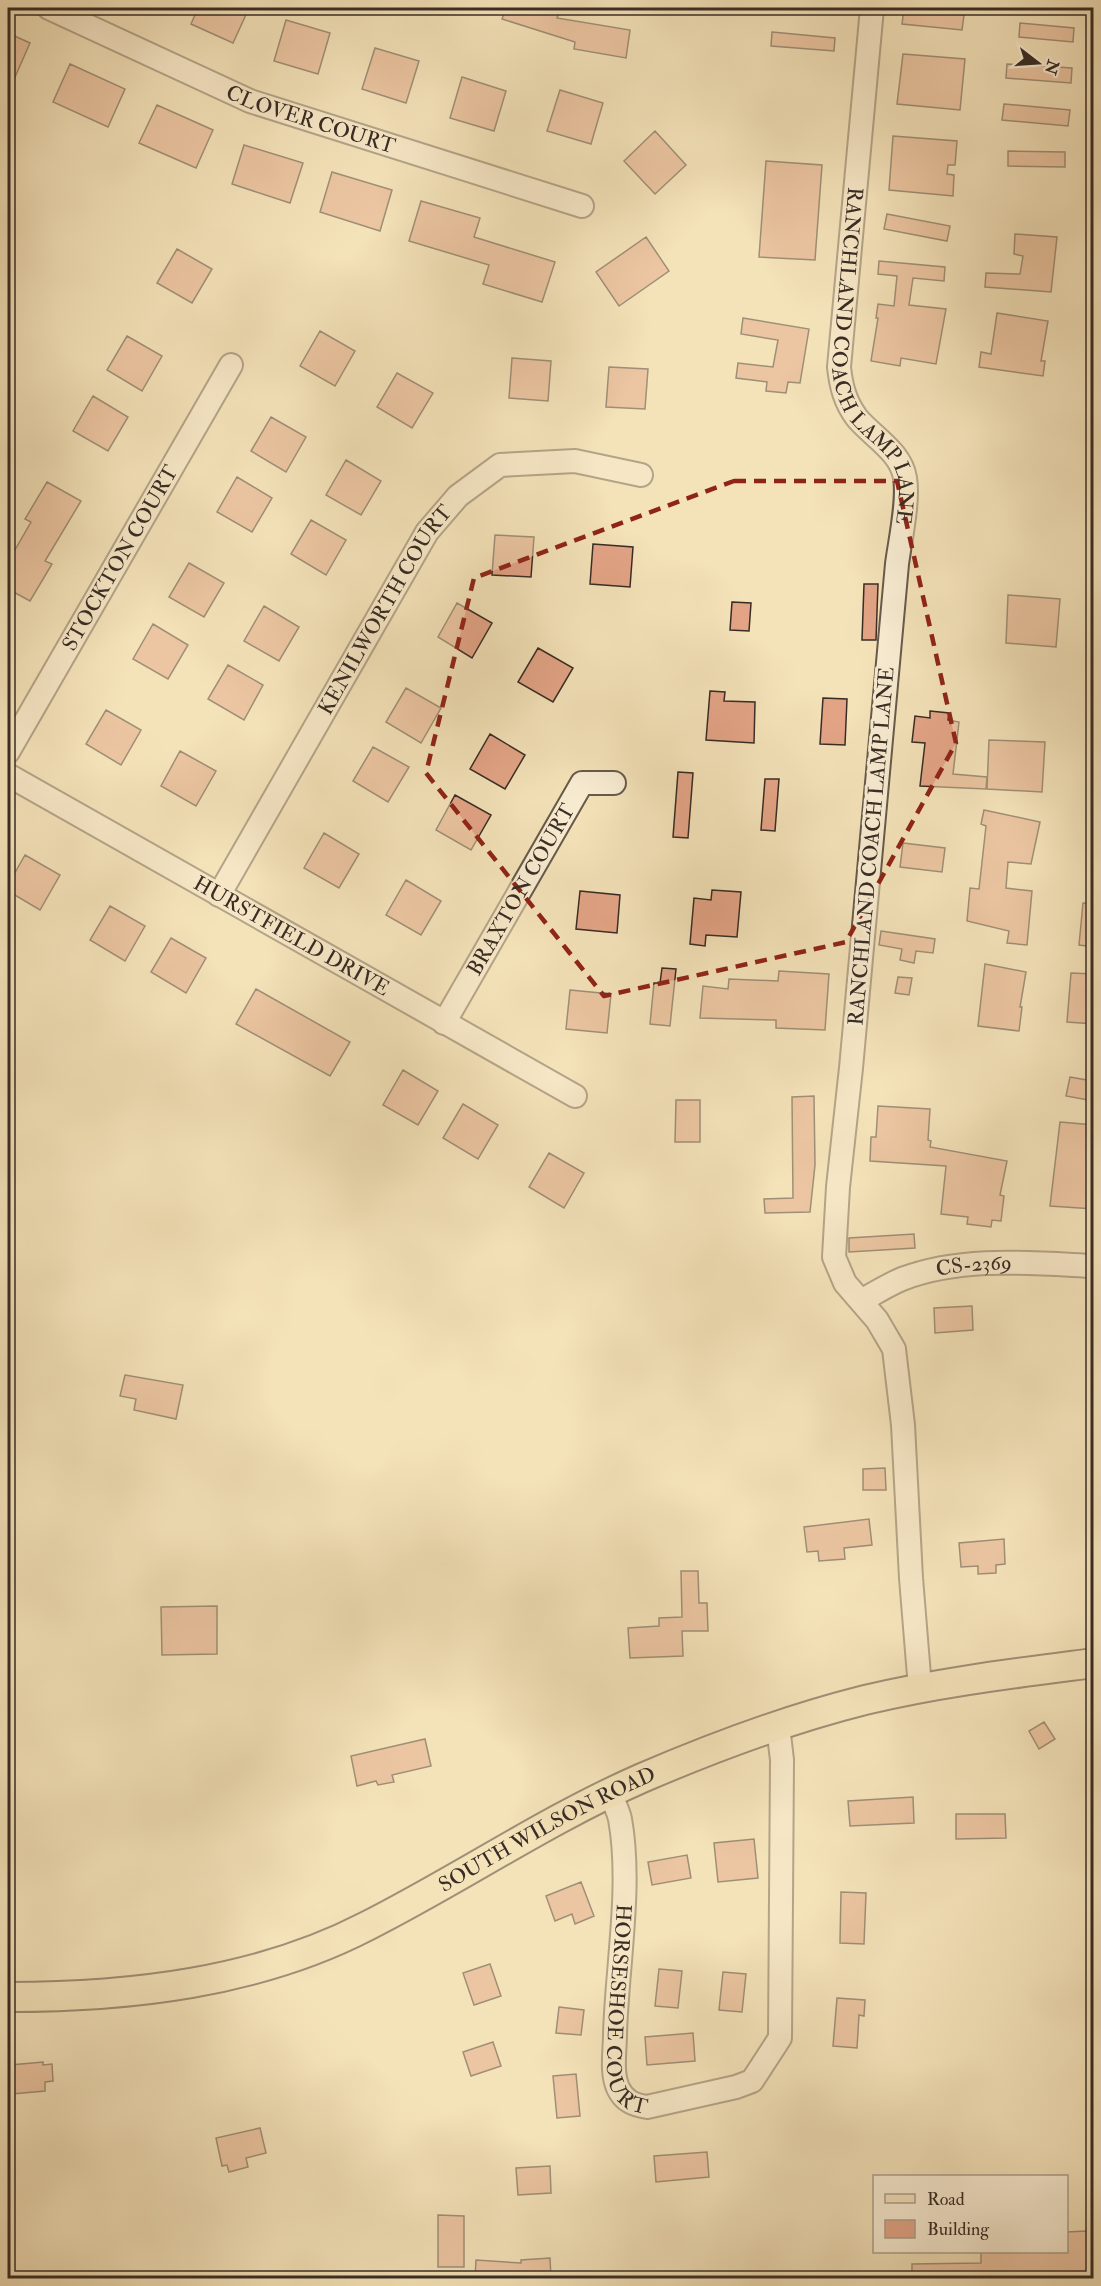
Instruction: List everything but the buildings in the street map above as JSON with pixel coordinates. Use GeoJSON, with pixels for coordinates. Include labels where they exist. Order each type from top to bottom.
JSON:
{"type":"FeatureCollection","features":[{"type":"Feature","properties":{"kind":"main road","name":"SOUTH WILSON ROAD"},"geometry":{"type":"LineString","coordinates":[[8,1997],[69,1996],[171,1986],[222,1977],[272,1964],[311,1951],[367,1927],[546,1826],[610,1793],[702,1753],[778,1726],[864,1701],[920,1688],[996,1675],[1094,1664]]}},
{"type":"Feature","properties":{"kind":"street","name":"CLOVER COURT"},"geometry":{"type":"LineString","coordinates":[[49,8],[250,101],[582,206]]}},
{"type":"Feature","properties":{"kind":"street","name":"RANCHLAND COACH LAMP LANE"},"geometry":{"type":"LineString","coordinates":[[872,8],[839,367],[841,385],[847,403],[900,463],[905,477],[906,491],[897,564],[838,1187],[834,1257],[845,1283],[877,1320],[894,1349],[903,1425],[910,1578],[920,1688]]}},
{"type":"Feature","properties":{"kind":"street","name":"STOCKTON COURT"},"geometry":{"type":"LineString","coordinates":[[8,752],[231,365]]}},
{"type":"Feature","properties":{"kind":"street","name":"KENILWORTH COURT"},"geometry":{"type":"LineString","coordinates":[[219,895],[421,542],[458,496],[500,465],[575,461],[641,475]]}},
{"type":"Feature","properties":{"kind":"street","name":"HURSTFIELD DRIVE"},"geometry":{"type":"LineString","coordinates":[[8,775],[575,1096]]}},
{"type":"Feature","properties":{"kind":"street","name":"BRAXTON COURT"},"geometry":{"type":"LineString","coordinates":[[444,1023],[582,783],[614,783]]}},
{"type":"Feature","properties":{"kind":"street","name":"CS-2369"},"geometry":{"type":"LineString","coordinates":[[861,1300],[904,1278],[957,1266],[1018,1263],[1094,1266]]}},
{"type":"Feature","properties":{"kind":"street","name":"HORSESHOE COURT"},"geometry":{"type":"LineString","coordinates":[[610,1793],[620,1817],[623,1857],[623,1913],[616,2011],[615,2075],[618,2088],[624,2098],[635,2105],[647,2106],[683,2100],[752,2081],[780,2038],[782,1760],[778,1726]]}},
{"type":"Feature","properties":{"kind":"highlighted area"},"geometry":{"type":"Polygon","coordinates":[[[734,481],[897,481],[956,743],[846,942],[604,996],[426,773],[474,578],[734,481]]]}}]}
